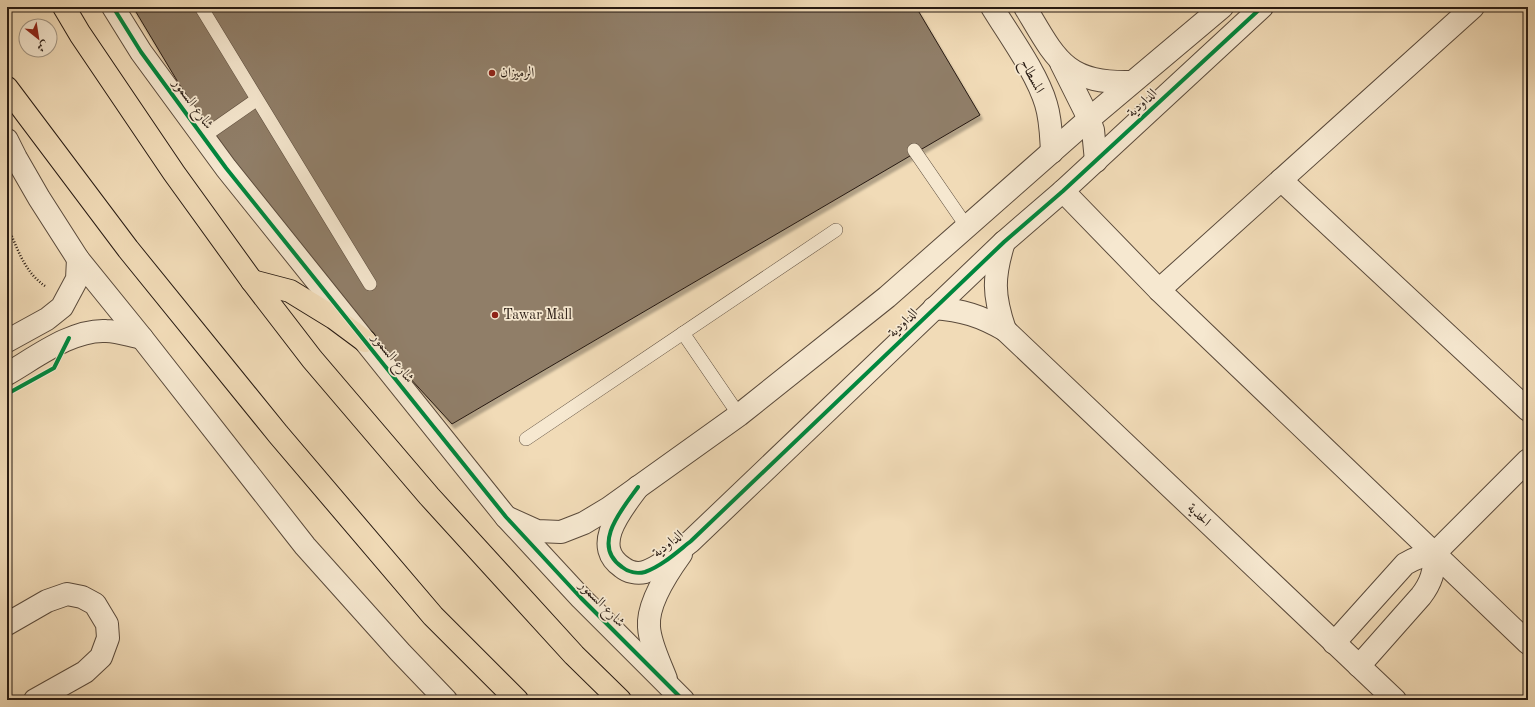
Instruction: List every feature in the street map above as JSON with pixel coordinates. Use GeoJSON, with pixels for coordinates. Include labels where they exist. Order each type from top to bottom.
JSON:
{"type":"FeatureCollection","features":[{"type":"Feature","properties":{"kind":"main road"},"geometry":{"type":"LineString","coordinates":[[64,7],[80,34],[174,173],[252,281],[312,359],[429,496],[574,655],[620,700]]}},
{"type":"Feature","properties":{"kind":"main road"},"geometry":{"type":"LineString","coordinates":[[7,88],[128,249],[278,434],[433,616],[517,700]]}},
{"type":"Feature","properties":{"kind":"main road"},"geometry":{"type":"LineString","coordinates":[[252,281],[290,291],[334,318],[365,341]]}},
{"type":"Feature","properties":{"kind":"street","name":"شارع السمور"},"geometry":{"type":"LineString","coordinates":[[113,7],[141,52],[226,168],[506,517],[581,598],[683,700]]}},
{"type":"Feature","properties":{"kind":"street","name":"المسطاح"},"geometry":{"type":"LineString","coordinates":[[992,7],[1038,84],[1046,103],[1050,122],[1052,152]]}},
{"type":"Feature","properties":{"kind":"street","name":"المسطاح"},"geometry":{"type":"LineString","coordinates":[[1025,7],[1050,49],[1061,62],[1080,76],[1111,83],[1132,82]]}},
{"type":"Feature","properties":{"kind":"street","name":"الداودية"},"geometry":{"type":"LineString","coordinates":[[506,517],[537,530],[561,532],[584,524],[609,508],[739,415],[887,297],[1089,119],[1222,7]]}},
{"type":"Feature","properties":{"kind":"street","name":"الداودية"},"geometry":{"type":"LineString","coordinates":[[638,487],[616,518],[608,541],[614,560],[620,566],[633,572],[643,572],[657,567],[691,541],[1004,242],[1096,161],[1262,7]]}},
{"type":"Feature","properties":{"kind":"street"},"geometry":{"type":"LineString","coordinates":[[1159,290],[1473,7]]}},
{"type":"Feature","properties":{"kind":"street"},"geometry":{"type":"LineString","coordinates":[[1061,62],[1093,130],[1096,161]]}},
{"type":"Feature","properties":{"kind":"street"},"geometry":{"type":"LineString","coordinates":[[7,140],[39,198],[78,259],[305,546],[400,652],[446,700]]}},
{"type":"Feature","properties":{"kind":"street"},"geometry":{"type":"LineString","coordinates":[[1281,180],[1528,410]]}},
{"type":"Feature","properties":{"kind":"street"},"geometry":{"type":"LineString","coordinates":[[1063,191],[1159,290],[1528,643]]}},
{"type":"Feature","properties":{"kind":"street","name":"الحدية"},"geometry":{"type":"LineString","coordinates":[[1004,242],[997,263],[996,286],[998,308],[1005,330]]}},
{"type":"Feature","properties":{"kind":"street"},"geometry":{"type":"LineString","coordinates":[[7,341],[47,319],[62,307],[77,279],[78,259]]}},
{"type":"Feature","properties":{"kind":"street","name":"الحدية"},"geometry":{"type":"LineString","coordinates":[[934,308],[953,309],[972,313],[989,320],[1005,330],[1394,700]]}},
{"type":"Feature","properties":{"kind":"street"},"geometry":{"type":"LineString","coordinates":[[7,374],[69,338],[105,331],[142,338]]}},
{"type":"Feature","properties":{"kind":"street"},"geometry":{"type":"LineString","coordinates":[[1334,643],[1405,564],[1424,555],[1434,554],[1528,460]]}},
{"type":"Feature","properties":{"kind":"street","name":"الداودية"},"geometry":{"type":"LineString","coordinates":[[668,685],[651,638],[648,626],[649,615],[660,587],[677,559],[691,541]]}},
{"type":"Feature","properties":{"kind":"street"},"geometry":{"type":"LineString","coordinates":[[1359,666],[1428,587],[1434,565],[1434,554]]}},
{"type":"Feature","properties":{"kind":"street"},"geometry":{"type":"LineString","coordinates":[[7,624],[47,601],[67,594],[82,597],[95,604],[107,624],[108,638],[101,657],[85,672],[35,700]]}},
{"type":"Feature","properties":{"kind":"lane"},"geometry":{"type":"LineString","coordinates":[[201,7],[256,100],[370,284]]}},
{"type":"Feature","properties":{"kind":"lane"},"geometry":{"type":"LineString","coordinates":[[203,137],[256,100]]}},
{"type":"Feature","properties":{"kind":"lane"},"geometry":{"type":"LineString","coordinates":[[914,150],[967,226]]}},
{"type":"Feature","properties":{"kind":"lane"},"geometry":{"type":"LineString","coordinates":[[526,439],[836,230]]}},
{"type":"Feature","properties":{"kind":"lane"},"geometry":{"type":"LineString","coordinates":[[683,333],[739,415]]}},
{"type":"Feature","properties":{"kind":"path"},"geometry":{"type":"LineString","coordinates":[[7,225],[27,269],[36,280],[68,297]]}},
{"type":"Feature","properties":{"kind":"building","name":"Tawar Mall"},"geometry":{"type":"Polygon","coordinates":[[[133,7],[916,7],[980,115],[452,424],[252,206],[133,7]]]}},
{"type":"Feature","properties":{"kind":"cycle path"},"geometry":{"type":"LineString","coordinates":[[113,7],[141,52],[226,168],[506,517],[581,598],[683,700]]}},
{"type":"Feature","properties":{"kind":"cycle path"},"geometry":{"type":"LineString","coordinates":[[638,487],[618,516],[612,527],[609,538],[609,548],[613,558],[624,569],[636,573],[645,572],[657,566],[691,541],[1004,242],[1063,191],[1262,7]]}},
{"type":"Feature","properties":{"kind":"cycle path"},"geometry":{"type":"LineString","coordinates":[[7,394],[54,368],[69,338]]}},
{"type":"Feature","properties":{"kind":"place","name":"الرميزان"},"geometry":{"type":"Point","coordinates":[492,73]}},
{"type":"Feature","properties":{"kind":"place","name":"Tawar Mall"},"geometry":{"type":"Point","coordinates":[495,315]}}]}
